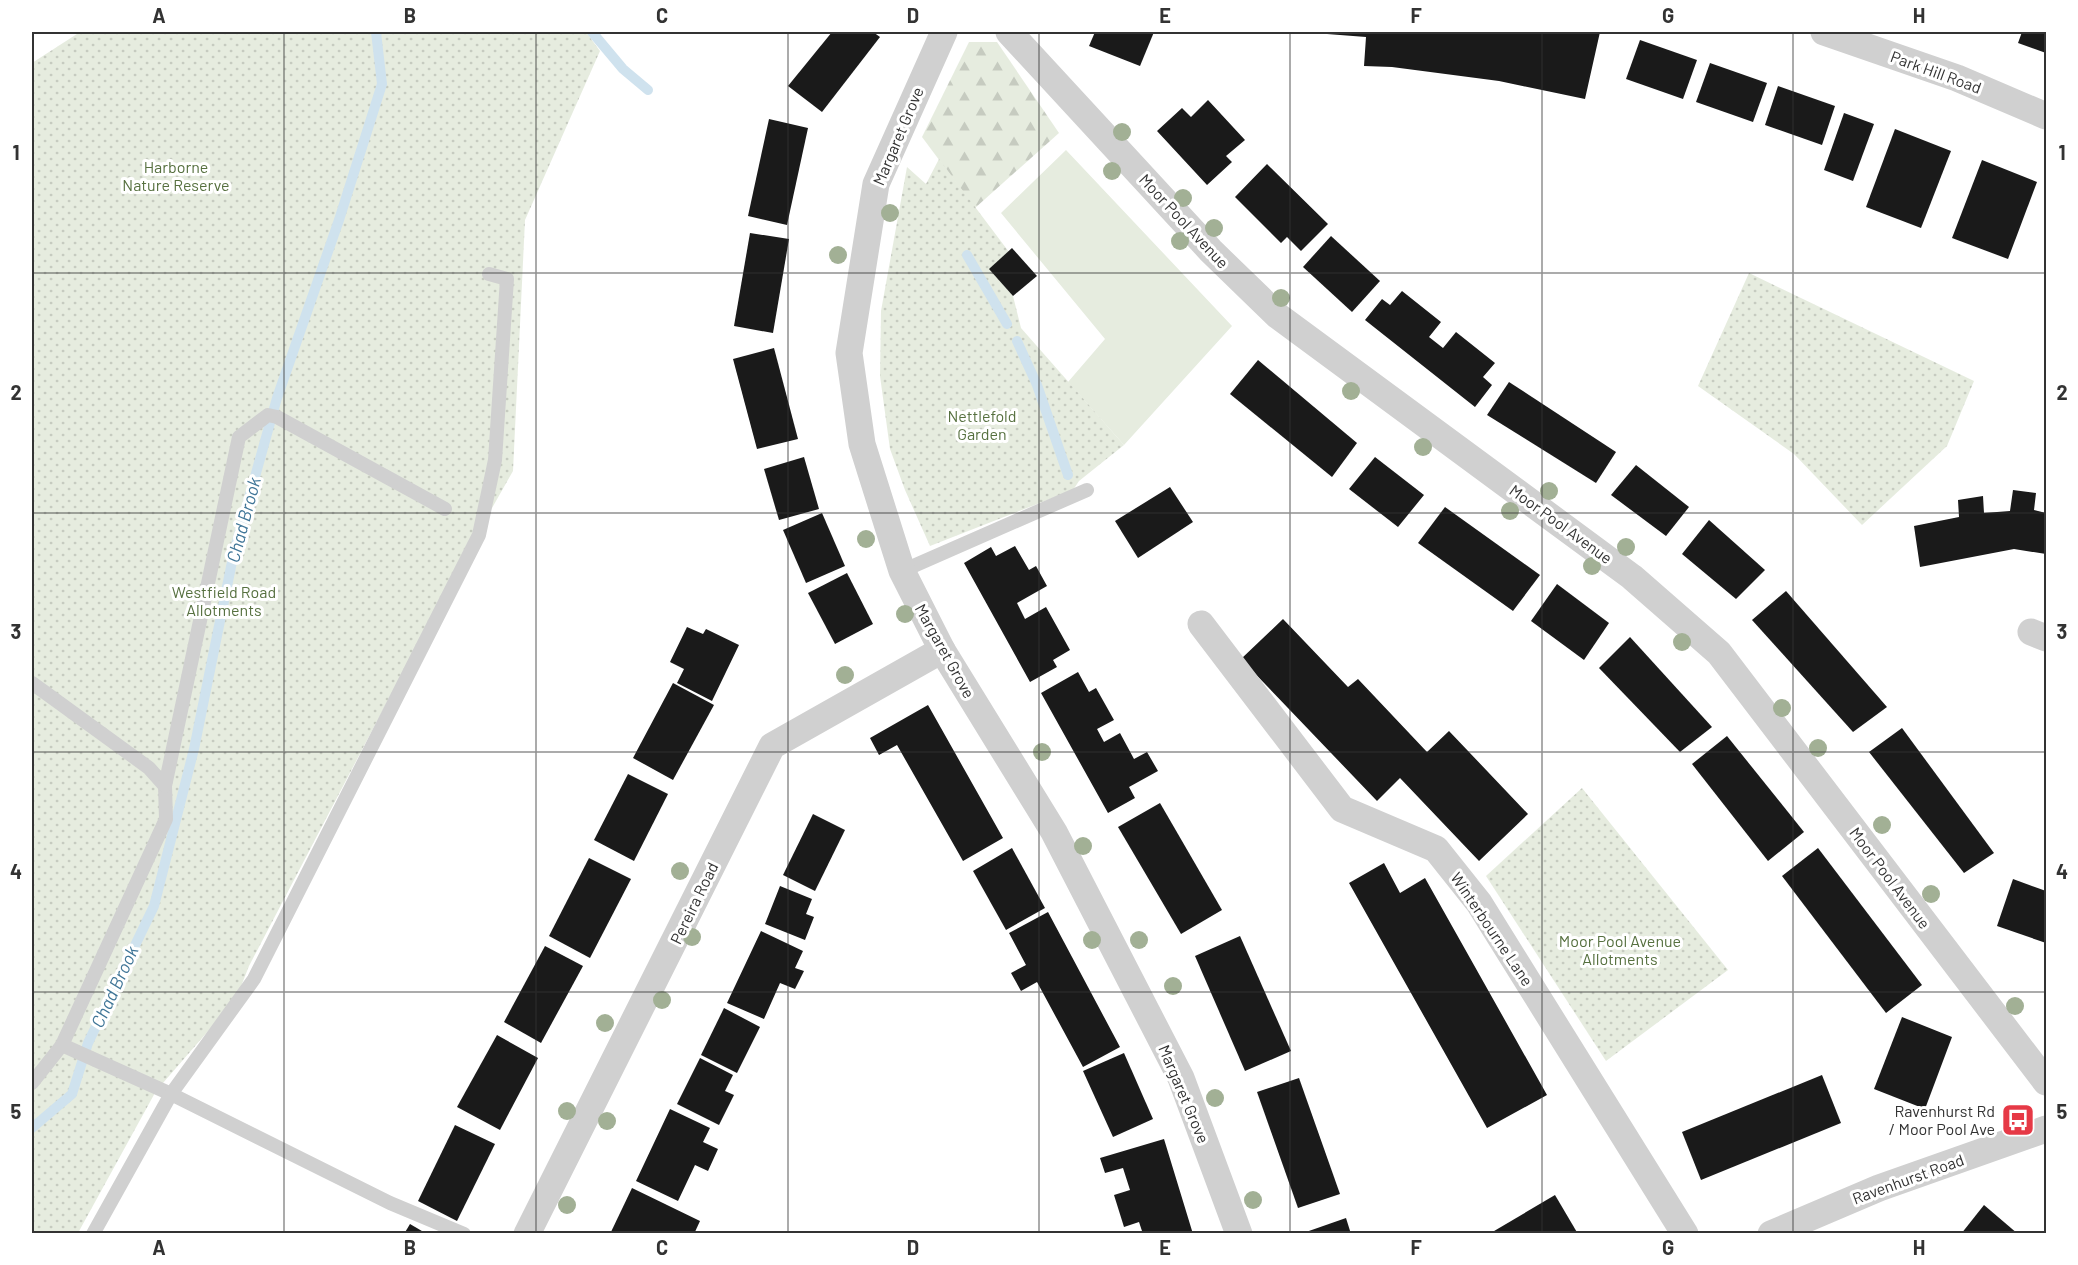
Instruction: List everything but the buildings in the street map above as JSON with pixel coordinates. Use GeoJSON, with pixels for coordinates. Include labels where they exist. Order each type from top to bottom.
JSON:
{"type":"FeatureCollection","features":[{"type":"Feature","properties":{"kind":"street","name":"Margaret Grove"},"geometry":{"type":"LineString","coordinates":[[944,32],[876,184],[849,353],[862,444],[902,571],[942,650],[1054,832],[1181,1078],[1239,1233]]}},
{"type":"Feature","properties":{"kind":"street","name":"Moor Pool Avenue"},"geometry":{"type":"LineString","coordinates":[[1009,32],[1211,251],[1278,316],[1632,577],[1719,653],[2038,1061],[2046,1082]]}},
{"type":"Feature","properties":{"kind":"street","name":"Park Hill Road"},"geometry":{"type":"LineString","coordinates":[[1824,32],[1957,78],[2046,116]]}},
{"type":"Feature","properties":{"kind":"street","name":"Winterbourne Lane"},"geometry":{"type":"LineString","coordinates":[[1201,624],[1342,808],[1436,849],[1479,903],[1685,1233]]}},
{"type":"Feature","properties":{"kind":"street","name":"Pereira Road"},"geometry":{"type":"LineString","coordinates":[[527,1233],[772,746],[942,650]]}},
{"type":"Feature","properties":{"kind":"street","name":"Ravenhurst Road"},"geometry":{"type":"LineString","coordinates":[[1772,1233],[1879,1188],[2046,1129]]}},
{"type":"Feature","properties":{"kind":"lane"},"geometry":{"type":"LineString","coordinates":[[93,1233],[171,1094],[254,979],[479,535],[495,460],[507,279],[489,274]]}},
{"type":"Feature","properties":{"kind":"lane"},"geometry":{"type":"LineString","coordinates":[[32,1083],[62,1046],[166,819],[165,786],[239,437],[273,416],[445,509]]}},
{"type":"Feature","properties":{"kind":"lane"},"geometry":{"type":"LineString","coordinates":[[902,571],[1087,490]]}},
{"type":"Feature","properties":{"kind":"lane"},"geometry":{"type":"LineString","coordinates":[[32,682],[149,768],[165,786]]}},
{"type":"Feature","properties":{"kind":"lane"},"geometry":{"type":"LineString","coordinates":[[62,1046],[171,1094],[390,1203],[464,1233]]}},
{"type":"Feature","properties":{"kind":"green space","name":"Westfield Road Allotments"},"geometry":{"type":"Polygon","coordinates":[[[80,32],[586,32],[600,51],[525,220],[513,471],[445,591],[249,966],[236,999],[156,1091],[78,1233],[32,1234],[32,63],[80,32]]]}},
{"type":"Feature","properties":{"kind":"green space"},"geometry":{"type":"Polygon","coordinates":[[[969,42],[997,42],[1059,133],[975,208],[922,137],[969,42]]]}},
{"type":"Feature","properties":{"kind":"green space"},"geometry":{"type":"Polygon","coordinates":[[[1066,150],[1232,326],[1124,445],[1068,382],[1105,339],[1001,213],[1066,150]]]}},
{"type":"Feature","properties":{"kind":"green space","name":"Nettlefold Garden"},"geometry":{"type":"Polygon","coordinates":[[[939,159],[1009,252],[990,269],[1013,296],[1021,328],[1124,445],[1079,481],[1073,490],[930,546],[890,449],[880,376],[881,311],[907,167],[926,184],[939,159]]]}},
{"type":"Feature","properties":{"kind":"green space"},"geometry":{"type":"Polygon","coordinates":[[[1749,273],[1974,381],[1947,446],[1862,525],[1794,454],[1698,386],[1749,273]]]}},
{"type":"Feature","properties":{"kind":"green space","name":"Moor Pool Avenue Allotments"},"geometry":{"type":"Polygon","coordinates":[[[1582,788],[1728,970],[1606,1061],[1486,876],[1582,788]]]}},
{"type":"Feature","properties":{"kind":"waterway","name":"Chad Brook"},"geometry":{"type":"LineString","coordinates":[[32,1128],[72,1094],[88,1043],[154,906],[194,749],[234,552],[277,398],[339,220],[382,84],[376,32]]}},
{"type":"Feature","properties":{"kind":"waterway"},"geometry":{"type":"LineString","coordinates":[[592,32],[623,69],[648,90]]}},
{"type":"Feature","properties":{"kind":"waterway"},"geometry":{"type":"LineString","coordinates":[[967,255],[1007,324]]}},
{"type":"Feature","properties":{"kind":"waterway"},"geometry":{"type":"LineString","coordinates":[[1017,341],[1037,385],[1068,475]]}},
{"type":"Feature","properties":{"kind":"place","name":"Ravenhurst Rd / Moor Pool Ave"},"geometry":{"type":"Point","coordinates":[2018,1120]}},
{"type":"Feature","properties":{"kind":"park label","name":"Harborne Nature Reserve"},"geometry":{"type":"Point","coordinates":[176,176]}}]}
